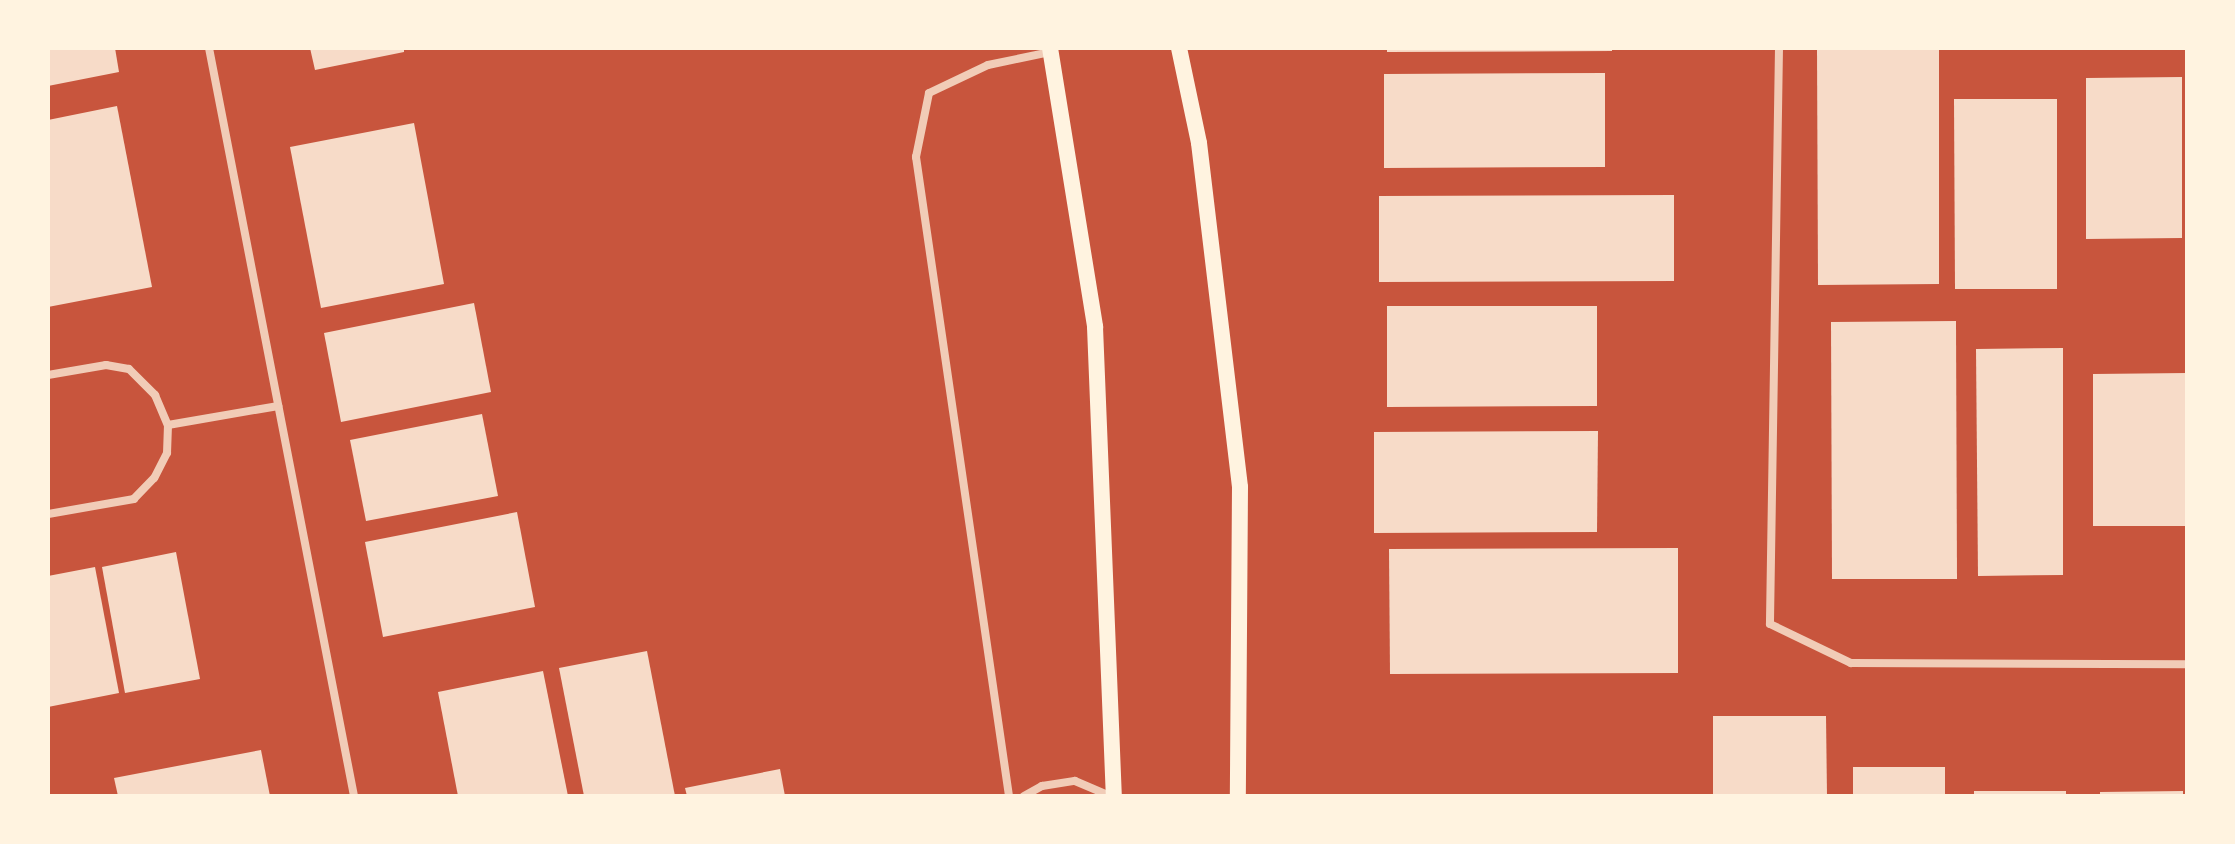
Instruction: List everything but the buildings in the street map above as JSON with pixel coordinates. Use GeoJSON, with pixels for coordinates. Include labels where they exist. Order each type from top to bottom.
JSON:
{"type":"FeatureCollection","features":[{"type":"Feature","properties":{"kind":"main road"},"geometry":{"type":"LineString","coordinates":[[1179,48],[1199,143],[1240,487],[1238,796]]}},
{"type":"Feature","properties":{"kind":"main road"},"geometry":{"type":"LineString","coordinates":[[1051,50],[1095,327],[1112,796]]}},
{"type":"Feature","properties":{"kind":"street"},"geometry":{"type":"LineString","coordinates":[[209,48],[354,796]]}},
{"type":"Feature","properties":{"kind":"street"},"geometry":{"type":"LineString","coordinates":[[1779,48],[1770,624],[1851,663],[2187,664]]}},
{"type":"Feature","properties":{"kind":"street"},"geometry":{"type":"LineString","coordinates":[[1009,796],[916,157],[929,93],[988,65],[1051,50]]}},
{"type":"Feature","properties":{"kind":"street"},"geometry":{"type":"LineString","coordinates":[[48,375],[106,365],[129,369],[155,395],[168,425],[167,453],[154,478],[134,499],[48,514]]}},
{"type":"Feature","properties":{"kind":"street"},"geometry":{"type":"LineString","coordinates":[[168,425],[278,406]]}},
{"type":"Feature","properties":{"kind":"street"},"geometry":{"type":"LineString","coordinates":[[1024,796],[1042,786],[1075,781],[1112,796]]}}]}
